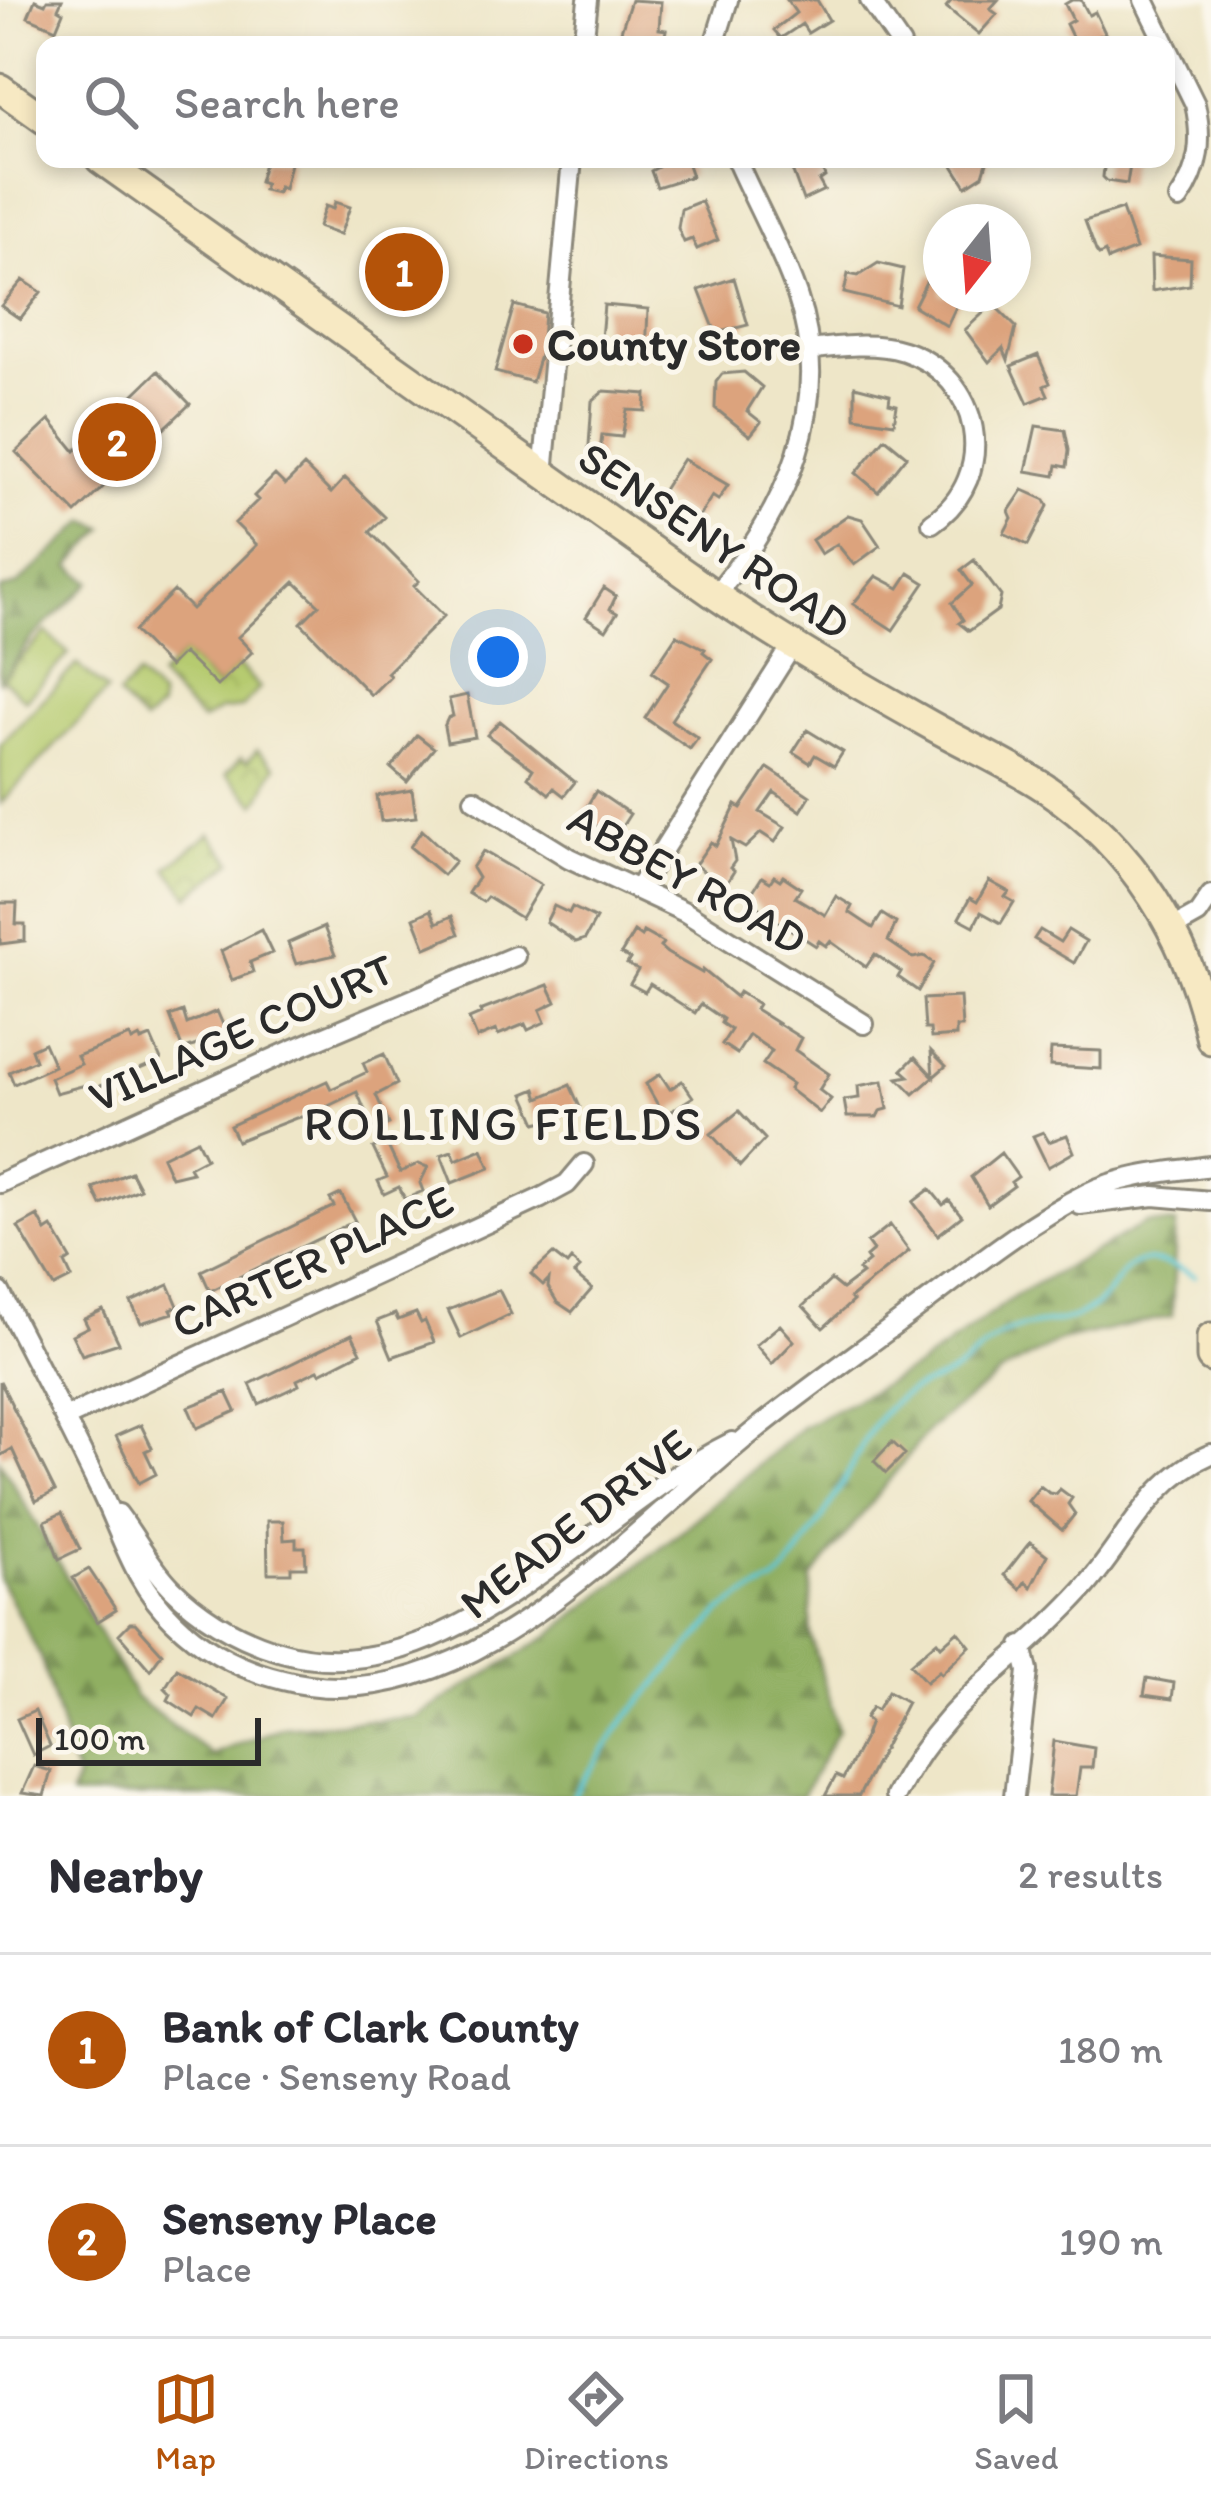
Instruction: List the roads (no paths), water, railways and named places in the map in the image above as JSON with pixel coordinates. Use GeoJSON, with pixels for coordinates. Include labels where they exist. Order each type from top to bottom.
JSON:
{"type":"FeatureCollection","features":[{"type":"Feature","properties":{"kind":"main road"},"geometry":{"type":"LineString","coordinates":[[0,88],[36,114]]}},
{"type":"Feature","properties":{"kind":"main road","name":"SENSENY ROAD"},"geometry":{"type":"LineString","coordinates":[[113,168],[715,595],[792,646],[1013,769],[1079,814],[1131,866],[1173,928],[1193,972],[1211,1040]]}},
{"type":"Feature","properties":{"kind":"main road"},"geometry":{"type":"LineString","coordinates":[[1211,1337],[1211,1358]]}},
{"type":"Feature","properties":{"kind":"street"},"geometry":{"type":"LineString","coordinates":[[584,36],[588,0]]}},
{"type":"Feature","properties":{"kind":"street"},"geometry":{"type":"LineString","coordinates":[[717,36],[728,0]]}},
{"type":"Feature","properties":{"kind":"street"},"geometry":{"type":"LineString","coordinates":[[870,0],[896,36]]}},
{"type":"Feature","properties":{"kind":"street"},"geometry":{"type":"LineString","coordinates":[[1144,0],[1162,36]]}},
{"type":"Feature","properties":{"kind":"street"},"geometry":{"type":"LineString","coordinates":[[1175,63],[1199,122],[1198,159],[1179,199]]}},
{"type":"Feature","properties":{"kind":"street"},"geometry":{"type":"LineString","coordinates":[[543,475],[571,168]]}},
{"type":"Feature","properties":{"kind":"street"},"geometry":{"type":"LineString","coordinates":[[715,595],[751,552],[789,480],[808,405],[809,350],[796,294],[740,168]]}},
{"type":"Feature","properties":{"kind":"street"},"geometry":{"type":"LineString","coordinates":[[809,350],[855,346],[906,352],[935,368],[952,386],[971,423],[975,458],[967,488],[932,523]]}},
{"type":"Feature","properties":{"kind":"street"},"geometry":{"type":"LineString","coordinates":[[638,889],[792,646]]}},
{"type":"Feature","properties":{"kind":"street","name":"ABBEY ROAD"},"geometry":{"type":"LineString","coordinates":[[474,799],[569,858],[685,912],[864,1024]]}},
{"type":"Feature","properties":{"kind":"street"},"geometry":{"type":"LineString","coordinates":[[1173,928],[1198,914],[1211,895]]}},
{"type":"Feature","properties":{"kind":"street","name":"VILLAGE COURT"},"geometry":{"type":"LineString","coordinates":[[0,1183],[514,956]]}},
{"type":"Feature","properties":{"kind":"street","name":"CARTER PLACE"},"geometry":{"type":"LineString","coordinates":[[65,1418],[541,1198],[567,1184],[584,1164]]}},
{"type":"Feature","properties":{"kind":"street","name":"MEADE DRIVE"},"geometry":{"type":"LineString","coordinates":[[0,1292],[103,1496],[138,1579],[175,1623],[220,1656],[268,1676],[320,1687],[368,1687],[424,1675],[486,1644],[560,1594],[753,1432],[978,1263],[1058,1210],[1132,1177],[1211,1166]]}},
{"type":"Feature","properties":{"kind":"street","name":"MEADE DRIVE"},"geometry":{"type":"LineString","coordinates":[[1058,1210],[1138,1196],[1183,1196],[1211,1202]]}},
{"type":"Feature","properties":{"kind":"street","name":"MEADE DRIVE"},"geometry":{"type":"LineString","coordinates":[[103,1496],[172,1588],[217,1624],[291,1655],[371,1658],[421,1645],[454,1630],[656,1486],[753,1432]]}},
{"type":"Feature","properties":{"kind":"street"},"geometry":{"type":"LineString","coordinates":[[895,1796],[938,1725],[1095,1577],[1155,1492],[1211,1454]]}},
{"type":"Feature","properties":{"kind":"street"},"geometry":{"type":"LineString","coordinates":[[1014,1796],[1028,1671],[1022,1646]]}},
{"type":"Feature","properties":{"kind":"waterway"},"geometry":{"type":"LineString","coordinates":[[573,1796],[626,1718],[720,1613],[787,1570],[833,1501],[870,1431],[899,1399],[951,1373],[1003,1334],[1066,1320],[1093,1307],[1134,1264],[1167,1264],[1195,1276]]}},
{"type":"Feature","properties":{"kind":"place","name":"Bank of Clark County"},"geometry":{"type":"Point","coordinates":[404,272]}},
{"type":"Feature","properties":{"kind":"place","name":"County Store"},"geometry":{"type":"Point","coordinates":[523,344]}},
{"type":"Feature","properties":{"kind":"place","name":"Senseny Place"},"geometry":{"type":"Point","coordinates":[117,442]}},
{"type":"Feature","properties":{"kind":"district","name":"ROLLING FIELDS"},"geometry":{"type":"Point","coordinates":[504,1123]}}]}
